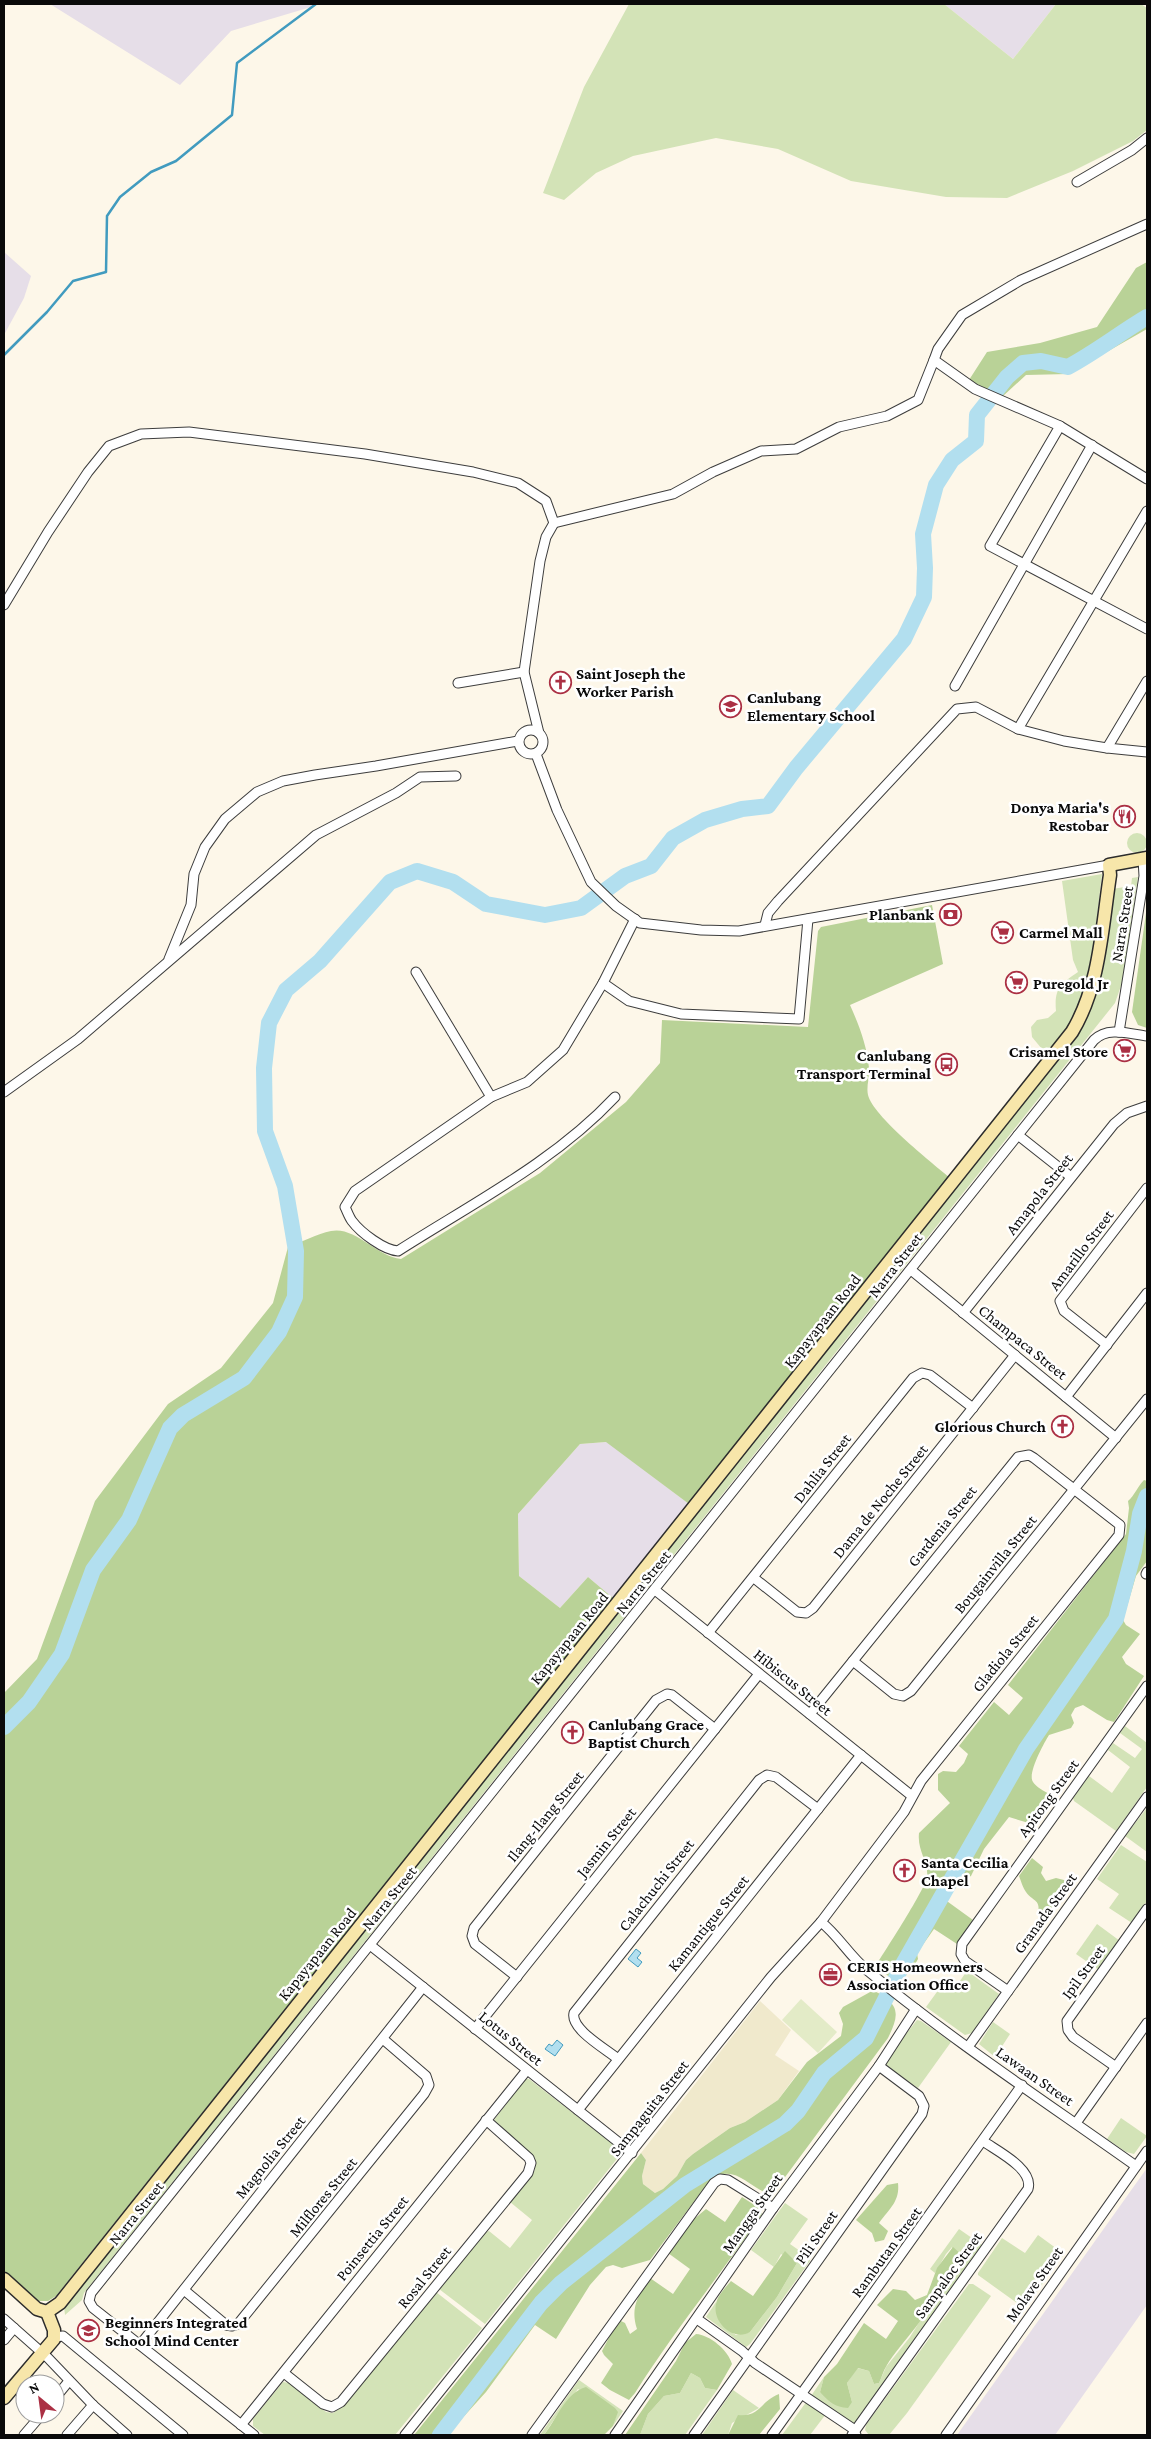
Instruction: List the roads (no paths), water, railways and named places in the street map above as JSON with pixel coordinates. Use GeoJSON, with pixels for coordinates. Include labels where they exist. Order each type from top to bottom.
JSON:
{"type":"FeatureCollection","features":[{"type":"Feature","properties":{"kind":"street"},"geometry":{"type":"LineString","coordinates":[[1076,182],[1132,150],[1147,138]]}},
{"type":"Feature","properties":{"kind":"street"},"geometry":{"type":"LineString","coordinates":[[554,523],[673,494],[713,472],[761,451],[796,449],[839,427],[887,416],[918,400],[938,349],[962,315],[1021,280],[1147,224]]}},
{"type":"Feature","properties":{"kind":"street"},"geometry":{"type":"LineString","coordinates":[[934,360],[975,389],[998,401],[1060,426],[1147,479]]}},
{"type":"Feature","properties":{"kind":"street"},"geometry":{"type":"LineString","coordinates":[[1060,426],[990,546],[1096,600],[1147,629]]}},
{"type":"Feature","properties":{"kind":"street"},"geometry":{"type":"LineString","coordinates":[[4,605],[48,532],[103,453],[109,446],[141,434],[189,432],[365,454],[473,472],[518,483],[546,501],[554,523],[546,538],[540,561],[524,672],[540,733],[544,740],[542,748],[536,754],[527,755],[520,749],[518,741],[523,733],[531,730],[540,733]]}},
{"type":"Feature","properties":{"kind":"street"},"geometry":{"type":"LineString","coordinates":[[955,686],[1092,445]]}},
{"type":"Feature","properties":{"kind":"street"},"geometry":{"type":"LineString","coordinates":[[1018,729],[1147,511]]}},
{"type":"Feature","properties":{"kind":"street"},"geometry":{"type":"LineString","coordinates":[[458,683],[524,672]]}},
{"type":"Feature","properties":{"kind":"street"},"geometry":{"type":"LineString","coordinates":[[1107,748],[1147,681]]}},
{"type":"Feature","properties":{"kind":"street"},"geometry":{"type":"LineString","coordinates":[[764,925],[768,913],[778,901],[958,708],[976,707],[1018,729],[1064,741],[1147,752]]}},
{"type":"Feature","properties":{"kind":"street"},"geometry":{"type":"LineString","coordinates":[[168,962],[191,905],[194,874],[205,847],[225,819],[257,792],[283,781],[518,741]]}},
{"type":"Feature","properties":{"kind":"street"},"geometry":{"type":"LineString","coordinates":[[536,754],[557,810],[591,882],[616,906],[640,923],[701,930],[739,931],[1145,858]]}},
{"type":"Feature","properties":{"kind":"street"},"geometry":{"type":"LineString","coordinates":[[420,777],[422,758]]}},
{"type":"Feature","properties":{"kind":"street"},"geometry":{"type":"LineString","coordinates":[[4,1092],[78,1039],[316,836],[396,793],[420,777],[456,776]]}},
{"type":"Feature","properties":{"kind":"street","name":"Narra Street"},"geometry":{"type":"LineString","coordinates":[[140,2345],[94,2308],[89,2301],[91,2293],[1094,1040],[1105,1032],[1119,1032],[1144,876],[1145,858]]}},
{"type":"Feature","properties":{"kind":"street","name":"Kapayapaan Road"},"geometry":{"type":"LineString","coordinates":[[47,2312],[56,2307],[66,2295],[1072,1032],[1082,1015],[1092,983],[1109,865]]}},
{"type":"Feature","properties":{"kind":"street"},"geometry":{"type":"LineString","coordinates":[[603,983],[629,1001],[681,1014],[799,1019],[808,918]]}},
{"type":"Feature","properties":{"kind":"street"},"geometry":{"type":"LineString","coordinates":[[615,1097],[575,1136],[526,1171],[398,1251],[384,1246],[352,1221],[345,1207],[355,1191],[491,1097],[527,1082],[563,1050],[603,983],[635,920]]}},
{"type":"Feature","properties":{"kind":"street"},"geometry":{"type":"LineString","coordinates":[[416,972],[491,1097]]}},
{"type":"Feature","properties":{"kind":"street"},"geometry":{"type":"LineString","coordinates":[[1119,1032],[1147,1036]]}},
{"type":"Feature","properties":{"kind":"street","name":"Amapola Street"},"geometry":{"type":"LineString","coordinates":[[963,1313],[1071,1177],[1121,1118],[1134,1110],[1147,1106]]}},
{"type":"Feature","properties":{"kind":"street"},"geometry":{"type":"LineString","coordinates":[[1018,1135],[1071,1177]]}},
{"type":"Feature","properties":{"kind":"street","name":"Amarillo Street"},"geometry":{"type":"LineString","coordinates":[[1107,1345],[1064,1311],[1060,1301],[1147,1188]]}},
{"type":"Feature","properties":{"kind":"street","name":"Champaca Street"},"geometry":{"type":"LineString","coordinates":[[911,1270],[1116,1438]]}},
{"type":"Feature","properties":{"kind":"street"},"geometry":{"type":"LineString","coordinates":[[1066,1397],[1147,1294]]}},
{"type":"Feature","properties":{"kind":"street","name":"Dama de Noche Street"},"geometry":{"type":"LineString","coordinates":[[754,1578],[797,1612],[806,1613],[810,1610],[1015,1355]]}},
{"type":"Feature","properties":{"kind":"street","name":"Dahlia Street"},"geometry":{"type":"LineString","coordinates":[[708,1633],[917,1375],[922,1373],[930,1376],[973,1408]]}},
{"type":"Feature","properties":{"kind":"street","name":"Bougainvilla Street"},"geometry":{"type":"LineString","coordinates":[[853,1661],[894,1694],[903,1696],[911,1691],[1147,1399]]}},
{"type":"Feature","properties":{"kind":"street","name":"Gardenia Street"},"geometry":{"type":"LineString","coordinates":[[810,1714],[1018,1457],[1029,1455],[1034,1458],[1118,1523],[1120,1528]]}},
{"type":"Feature","properties":{"kind":"street","name":"Gladiola Street"},"geometry":{"type":"LineString","coordinates":[[912,1796],[921,1781],[1119,1535],[1120,1528]]}},
{"type":"Feature","properties":{"kind":"street","name":"Hibiscus Street"},"geometry":{"type":"LineString","coordinates":[[655,1590],[912,1796]]}},
{"type":"Feature","properties":{"kind":"street","name":"Jasmin Street"},"geometry":{"type":"LineString","coordinates":[[475,2028],[760,1674]]}},
{"type":"Feature","properties":{"kind":"street","name":"Apitong Street"},"geometry":{"type":"LineString","coordinates":[[1008,1991],[965,1961],[962,1954],[962,1944],[1147,1686]]}},
{"type":"Feature","properties":{"kind":"street","name":"Ilang-Ilang Street"},"geometry":{"type":"LineString","coordinates":[[517,1977],[475,1944],[472,1936],[474,1928],[650,1707],[661,1696],[672,1695],[715,1729]]}},
{"type":"Feature","properties":{"kind":"street","name":"Kamantigue Street"},"geometry":{"type":"LineString","coordinates":[[578,2110],[861,1755]]}},
{"type":"Feature","properties":{"kind":"street","name":"Calachuchi Street"},"geometry":{"type":"LineString","coordinates":[[618,2059],[578,2029],[574,2021],[574,2012],[753,1788],[763,1777],[772,1776],[818,1809]]}},
{"type":"Feature","properties":{"kind":"street","name":"Sampaguita Street"},"geometry":{"type":"LineString","coordinates":[[405,2435],[779,1968],[821,1922],[904,1812],[912,1796]]}},
{"type":"Feature","properties":{"kind":"street","name":"Granada Street"},"geometry":{"type":"LineString","coordinates":[[968,2047],[1147,1797]]}},
{"type":"Feature","properties":{"kind":"street","name":"Ipil Street"},"geometry":{"type":"LineString","coordinates":[[1116,2066],[1073,2037],[1068,2030],[1067,2022],[1147,1910]]}},
{"type":"Feature","properties":{"kind":"street","name":"Lawaan Street"},"geometry":{"type":"LineString","coordinates":[[821,1922],[851,1956],[916,2010],[1136,2166]]}},
{"type":"Feature","properties":{"kind":"street","name":"Lotus Street"},"geometry":{"type":"LineString","coordinates":[[370,1945],[632,2153]]}},
{"type":"Feature","properties":{"kind":"street","name":"Magnolia Street"},"geometry":{"type":"LineString","coordinates":[[140,2345],[424,1988]]}},
{"type":"Feature","properties":{"kind":"street","name":"Mangga Street"},"geometry":{"type":"LineString","coordinates":[[615,2435],[773,2208],[879,2066],[916,2010]]}},
{"type":"Feature","properties":{"kind":"street"},"geometry":{"type":"LineString","coordinates":[[1076,2123],[1147,2023]]}},
{"type":"Feature","properties":{"kind":"street","name":"Milflores Street"},"geometry":{"type":"LineString","coordinates":[[184,2290],[226,2324],[232,2326],[238,2324],[424,2094],[429,2085],[426,2076],[383,2040]]}},
{"type":"Feature","properties":{"kind":"street","name":"Pili Street"},"geometry":{"type":"LineString","coordinates":[[694,2435],[922,2114],[924,2106],[920,2096],[879,2066]]}},
{"type":"Feature","properties":{"kind":"street","name":"Poinsettia Street"},"geometry":{"type":"LineString","coordinates":[[242,2425],[527,2070]]}},
{"type":"Feature","properties":{"kind":"street","name":"Rambutan Street"},"geometry":{"type":"LineString","coordinates":[[772,2435],[1022,2085]]}},
{"type":"Feature","properties":{"kind":"street","name":"Rosal Street"},"geometry":{"type":"LineString","coordinates":[[284,2373],[323,2404],[332,2406],[341,2402],[528,2174],[531,2163],[530,2158],[486,2120]]}},
{"type":"Feature","properties":{"kind":"street","name":"Sampaloc Street"},"geometry":{"type":"LineString","coordinates":[[854,2435],[1028,2189],[1029,2180],[1026,2172],[983,2141]]}},
{"type":"Feature","properties":{"kind":"street","name":"Molave Street"},"geometry":{"type":"LineString","coordinates":[[946,2435],[1147,2151]]}},
{"type":"Feature","properties":{"kind":"street"},"geometry":{"type":"LineString","coordinates":[[532,2435],[714,2184],[720,2179],[728,2180],[773,2208]]}},
{"type":"Feature","properties":{"kind":"street"},"geometry":{"type":"LineString","coordinates":[[4,2279],[37,2309],[47,2312],[54,2336],[43,2354],[4,2398]]}},
{"type":"Feature","properties":{"kind":"street"},"geometry":{"type":"LineString","coordinates":[[697,2318],[749,2357],[852,2428],[854,2435]]}},
{"type":"Feature","properties":{"kind":"street"},"geometry":{"type":"LineString","coordinates":[[4,2319],[43,2354],[93,2405],[127,2435]]}},
{"type":"Feature","properties":{"kind":"street"},"geometry":{"type":"LineString","coordinates":[[4,2340],[14,2328]]}},
{"type":"Feature","properties":{"kind":"street"},"geometry":{"type":"LineString","coordinates":[[54,2336],[63,2336],[183,2435]]}},
{"type":"Feature","properties":{"kind":"street"},"geometry":{"type":"LineString","coordinates":[[140,2345],[254,2435]]}},
{"type":"Feature","properties":{"kind":"street"},"geometry":{"type":"LineString","coordinates":[[65,2387],[69,2382]]}},
{"type":"Feature","properties":{"kind":"street"},"geometry":{"type":"LineString","coordinates":[[67,2435],[93,2405]]}},
{"type":"Feature","properties":{"kind":"street"},"geometry":{"type":"LineString","coordinates":[[24,2435],[33,2424]]}},
{"type":"Feature","properties":{"kind":"water"},"geometry":{"type":"Polygon","coordinates":[[[636,1949],[641,1953],[637,1958],[642,1962],[638,1967],[628,1959],[636,1949]]]}},
{"type":"Feature","properties":{"kind":"water"},"geometry":{"type":"Polygon","coordinates":[[[557,2040],[563,2045],[555,2056],[545,2049],[549,2044],[552,2046],[557,2040]]]}},
{"type":"Feature","properties":{"kind":"waterway"},"geometry":{"type":"LineString","coordinates":[[4,355],[47,312],[73,281],[106,272],[107,216],[120,197],[151,172],[176,161],[232,115],[237,63],[316,4]]}},
{"type":"Feature","properties":{"kind":"waterway"},"geometry":{"type":"LineString","coordinates":[[4,1727],[29,1702],[62,1654],[93,1570],[129,1520],[170,1428],[183,1415],[244,1378],[279,1332],[295,1297],[296,1251],[285,1186],[265,1131],[264,1068],[269,1023],[286,990],[320,961],[390,882],[417,871],[453,882],[486,904],[545,915],[581,908],[625,876],[651,866],[673,838],[705,820],[742,809],[768,806],[796,768],[904,639],[924,597],[923,534],[936,485],[952,460],[976,441],[977,415],[1007,377],[1023,363],[1041,361],[1068,367],[1147,317]]}},
{"type":"Feature","properties":{"kind":"waterway"},"geometry":{"type":"LineString","coordinates":[[440,2435],[541,2303],[561,2283],[685,2185],[785,2124],[798,2111],[824,2073],[866,2038],[902,1966],[1026,1749],[1116,1619],[1134,1551],[1140,1514],[1147,1496]]}},
{"type":"Feature","properties":{"kind":"place","name":"Saint Joseph the Worker Parish"},"geometry":{"type":"Point","coordinates":[560,682]}},
{"type":"Feature","properties":{"kind":"place","name":"Canlubang Elementary School"},"geometry":{"type":"Point","coordinates":[731,706]}},
{"type":"Feature","properties":{"kind":"place","name":"Donya Maria's Restobar"},"geometry":{"type":"Point","coordinates":[1125,816]}},
{"type":"Feature","properties":{"kind":"place","name":"Planbank"},"geometry":{"type":"Point","coordinates":[950,914]}},
{"type":"Feature","properties":{"kind":"place","name":"Carmel Mall"},"geometry":{"type":"Point","coordinates":[1003,932]}},
{"type":"Feature","properties":{"kind":"place","name":"Puregold Jr"},"geometry":{"type":"Point","coordinates":[1017,983]}},
{"type":"Feature","properties":{"kind":"place","name":"Crisamel Store"},"geometry":{"type":"Point","coordinates":[1124,1051]}},
{"type":"Feature","properties":{"kind":"place","name":"Canlubang Transport Terminal"},"geometry":{"type":"Point","coordinates":[947,1064]}},
{"type":"Feature","properties":{"kind":"place","name":"Glorious Church"},"geometry":{"type":"Point","coordinates":[1062,1426]}},
{"type":"Feature","properties":{"kind":"place","name":"Canlubang Grace Baptist Church"},"geometry":{"type":"Point","coordinates":[572,1733]}},
{"type":"Feature","properties":{"kind":"place","name":"Santa Cecilia Chapel"},"geometry":{"type":"Point","coordinates":[905,1871]}},
{"type":"Feature","properties":{"kind":"place","name":"CERIS Homeowners Association Office"},"geometry":{"type":"Point","coordinates":[831,1975]}},
{"type":"Feature","properties":{"kind":"place","name":"Beginners Integrated School Mind Center"},"geometry":{"type":"Point","coordinates":[89,2331]}}]}
